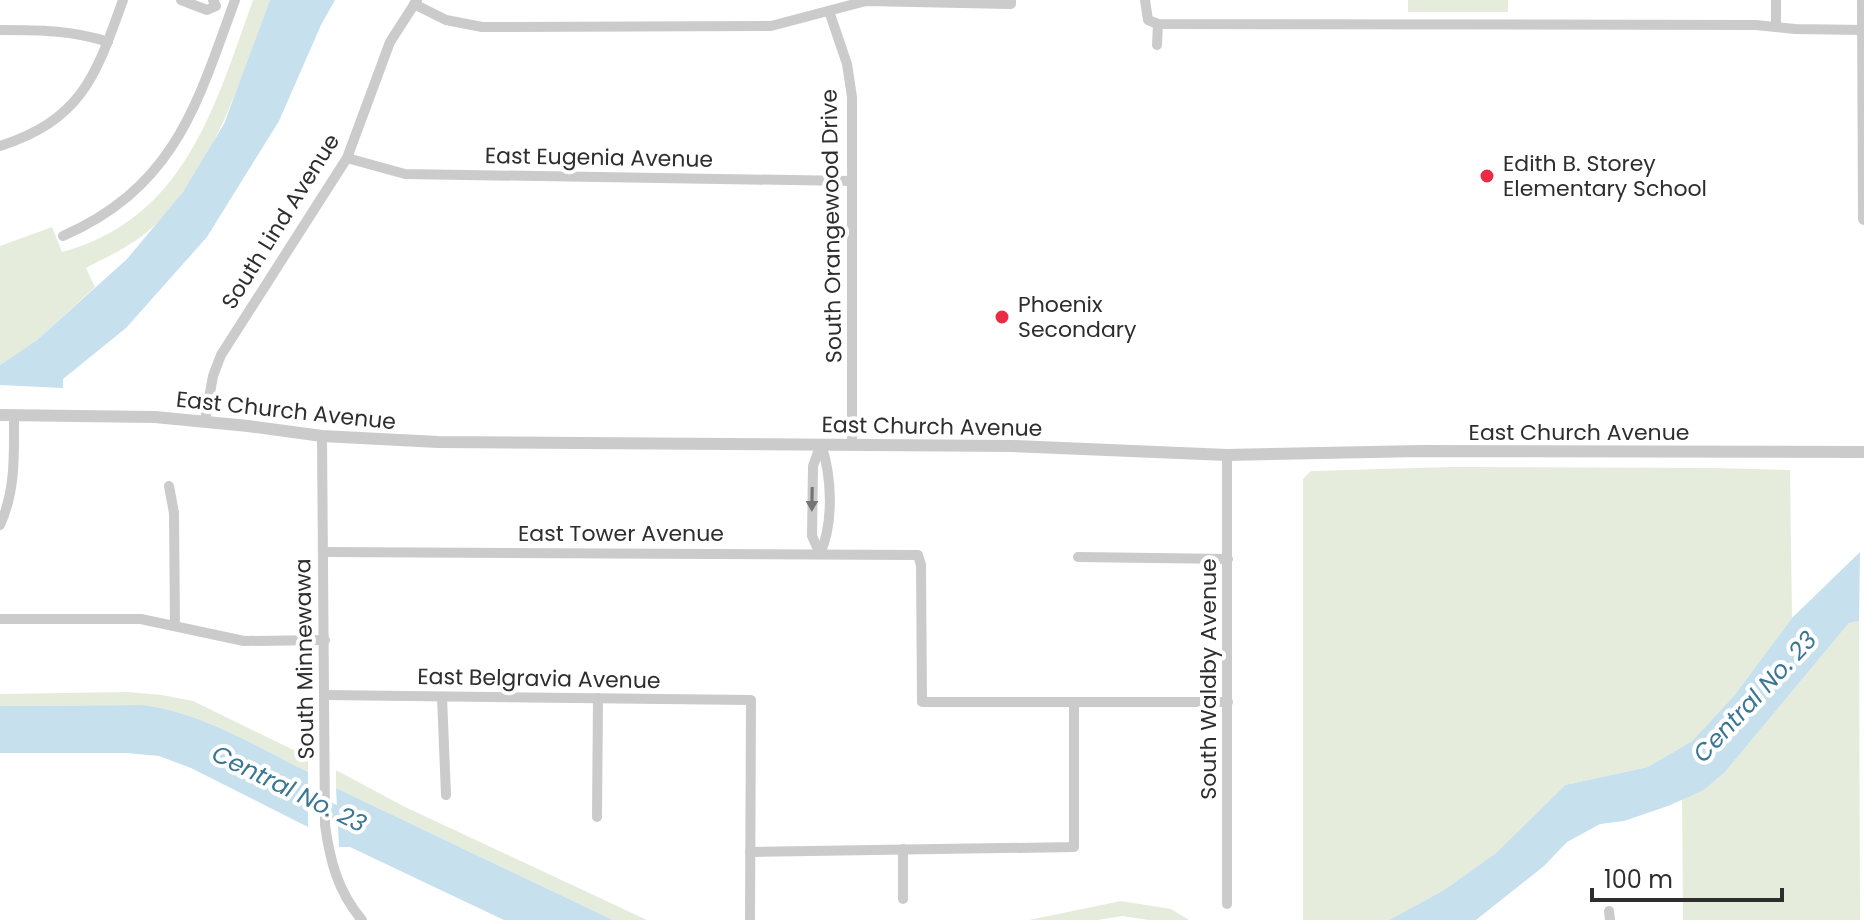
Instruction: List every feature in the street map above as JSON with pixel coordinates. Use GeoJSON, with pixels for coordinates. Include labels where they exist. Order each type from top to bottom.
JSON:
{"type":"FeatureCollection","features":[{"type":"Feature","properties":{"kind":"street"},"geometry":{"type":"LineString","coordinates":[[0,146],[39,131],[81,95],[95,73],[123,0]]}},
{"type":"Feature","properties":{"kind":"street"},"geometry":{"type":"LineString","coordinates":[[181,0],[207,10],[214,3],[231,12]]}},
{"type":"Feature","properties":{"kind":"street"},"geometry":{"type":"LineString","coordinates":[[63,236],[136,193],[160,165],[198,99],[235,0]]}},
{"type":"Feature","properties":{"kind":"street"},"geometry":{"type":"LineString","coordinates":[[1145,0],[1157,45]]}},
{"type":"Feature","properties":{"kind":"street"},"geometry":{"type":"LineString","coordinates":[[1776,0],[1776,27]]}},
{"type":"Feature","properties":{"kind":"street"},"geometry":{"type":"LineString","coordinates":[[1863,0],[1864,219]]}},
{"type":"Feature","properties":{"kind":"street"},"geometry":{"type":"LineString","coordinates":[[415,2],[446,20],[482,27],[771,26],[866,1],[1011,2]]}},
{"type":"Feature","properties":{"kind":"street","name":"South Lind Avenue"},"geometry":{"type":"LineString","coordinates":[[205,421],[213,376],[221,355],[347,158],[390,42],[415,2]]}},
{"type":"Feature","properties":{"kind":"street","name":"South Orangewood Drive"},"geometry":{"type":"LineString","coordinates":[[829,11],[849,75],[852,97],[852,445]]}},
{"type":"Feature","properties":{"kind":"street"},"geometry":{"type":"LineString","coordinates":[[1153,22],[1863,30]]}},
{"type":"Feature","properties":{"kind":"street"},"geometry":{"type":"LineString","coordinates":[[0,30],[87,35],[108,42]]}},
{"type":"Feature","properties":{"kind":"street","name":"East Eugenia Avenue"},"geometry":{"type":"LineString","coordinates":[[347,158],[405,174],[851,181]]}},
{"type":"Feature","properties":{"kind":"street","name":"East Church Avenue"},"geometry":{"type":"LineString","coordinates":[[0,415],[155,417],[322,436],[438,442],[1013,446],[1227,455],[1421,451],[1864,452]]}},
{"type":"Feature","properties":{"kind":"street"},"geometry":{"type":"LineString","coordinates":[[0,525],[9,504],[14,473],[14,415]]}},
{"type":"Feature","properties":{"kind":"street","name":"South Minnewawa"},"geometry":{"type":"LineString","coordinates":[[322,436],[325,825],[335,878],[362,920]]}},
{"type":"Feature","properties":{"kind":"street"},"geometry":{"type":"LineString","coordinates":[[820,554],[828,536],[828,466],[821,444]]}},
{"type":"Feature","properties":{"kind":"street","name":"South Waldby Avenue"},"geometry":{"type":"LineString","coordinates":[[1227,455],[1227,904]]}},
{"type":"Feature","properties":{"kind":"street"},"geometry":{"type":"LineString","coordinates":[[169,486],[174,513],[175,626]]}},
{"type":"Feature","properties":{"kind":"street","name":"East Tower Avenue"},"geometry":{"type":"LineString","coordinates":[[323,552],[918,555],[921,565],[922,702],[1074,702]]}},
{"type":"Feature","properties":{"kind":"street"},"geometry":{"type":"LineString","coordinates":[[1078,557],[1228,559]]}},
{"type":"Feature","properties":{"kind":"street"},"geometry":{"type":"LineString","coordinates":[[0,619],[141,619],[244,641],[325,640]]}},
{"type":"Feature","properties":{"kind":"street","name":"East Belgravia Avenue"},"geometry":{"type":"LineString","coordinates":[[326,695],[751,700],[750,852]]}},
{"type":"Feature","properties":{"kind":"street"},"geometry":{"type":"LineString","coordinates":[[442,697],[446,795]]}},
{"type":"Feature","properties":{"kind":"street"},"geometry":{"type":"LineString","coordinates":[[597,817],[598,698]]}},
{"type":"Feature","properties":{"kind":"street"},"geometry":{"type":"LineString","coordinates":[[750,920],[750,852],[1074,847],[1074,702],[1228,702]]}},
{"type":"Feature","properties":{"kind":"street"},"geometry":{"type":"LineString","coordinates":[[903,849],[903,899]]}},
{"type":"Feature","properties":{"kind":"green space"},"geometry":{"type":"Polygon","coordinates":[[[253,0],[270,0],[212,146],[179,198],[142,236],[86,268],[95,287],[37,340],[0,365],[0,246],[52,227],[62,252],[104,236],[138,214],[166,186],[208,118],[253,0]]]}},
{"type":"Feature","properties":{"kind":"green space"},"geometry":{"type":"Polygon","coordinates":[[[1408,0],[1508,0],[1508,12],[1408,12],[1408,0]]]}},
{"type":"Feature","properties":{"kind":"green space"},"geometry":{"type":"Polygon","coordinates":[[[1451,467],[1790,470],[1792,618],[1733,697],[1692,741],[1648,767],[1565,785],[1496,853],[1444,890],[1389,920],[1303,920],[1303,479],[1311,471],[1451,467]]]}},
{"type":"Feature","properties":{"kind":"green space"},"geometry":{"type":"Polygon","coordinates":[[[1859,621],[1860,920],[1683,920],[1682,798],[1704,790],[1725,772],[1849,623],[1859,621]]]}},
{"type":"Feature","properties":{"kind":"green space"},"geometry":{"type":"Polygon","coordinates":[[[128,692],[193,701],[308,757],[308,772],[208,723],[166,709],[144,705],[0,706],[0,694],[128,692]]]}},
{"type":"Feature","properties":{"kind":"green space"},"geometry":{"type":"Polygon","coordinates":[[[336,770],[403,806],[647,920],[613,920],[336,788],[336,770]]]}},
{"type":"Feature","properties":{"kind":"green space"},"geometry":{"type":"Polygon","coordinates":[[[1121,901],[1171,909],[1189,920],[1122,916],[1098,920],[1029,920],[1121,901]]]}},
{"type":"Feature","properties":{"kind":"water"},"geometry":{"type":"Polygon","coordinates":[[[270,0],[335,0],[279,121],[207,237],[126,328],[63,379],[63,388],[0,385],[0,365],[37,340],[127,259],[183,192],[224,124],[270,0]]]}},
{"type":"Feature","properties":{"kind":"water"},"geometry":{"type":"Polygon","coordinates":[[[1860,552],[1859,621],[1849,623],[1725,772],[1704,790],[1624,821],[1600,824],[1567,842],[1544,866],[1476,920],[1389,920],[1444,890],[1496,853],[1565,785],[1648,767],[1692,741],[1733,697],[1792,618],[1860,552]]]}},
{"type":"Feature","properties":{"kind":"water"},"geometry":{"type":"Polygon","coordinates":[[[144,705],[208,723],[308,772],[308,827],[191,768],[159,756],[0,753],[0,706],[144,705]]]}},
{"type":"Feature","properties":{"kind":"water"},"geometry":{"type":"Polygon","coordinates":[[[336,788],[613,920],[504,920],[350,847],[339,847],[336,788]]]}},
{"type":"Feature","properties":{"kind":"waterway","name":"Central No. 23"},"geometry":{"type":"LineString","coordinates":[[291,789],[354,822]]}},
{"type":"Feature","properties":{"kind":"place","name":"Edith B. Storey Elementary School"},"geometry":{"type":"Point","coordinates":[1487,176]}},
{"type":"Feature","properties":{"kind":"place","name":"Phoenix Secondary"},"geometry":{"type":"Point","coordinates":[1002,317]}}]}
